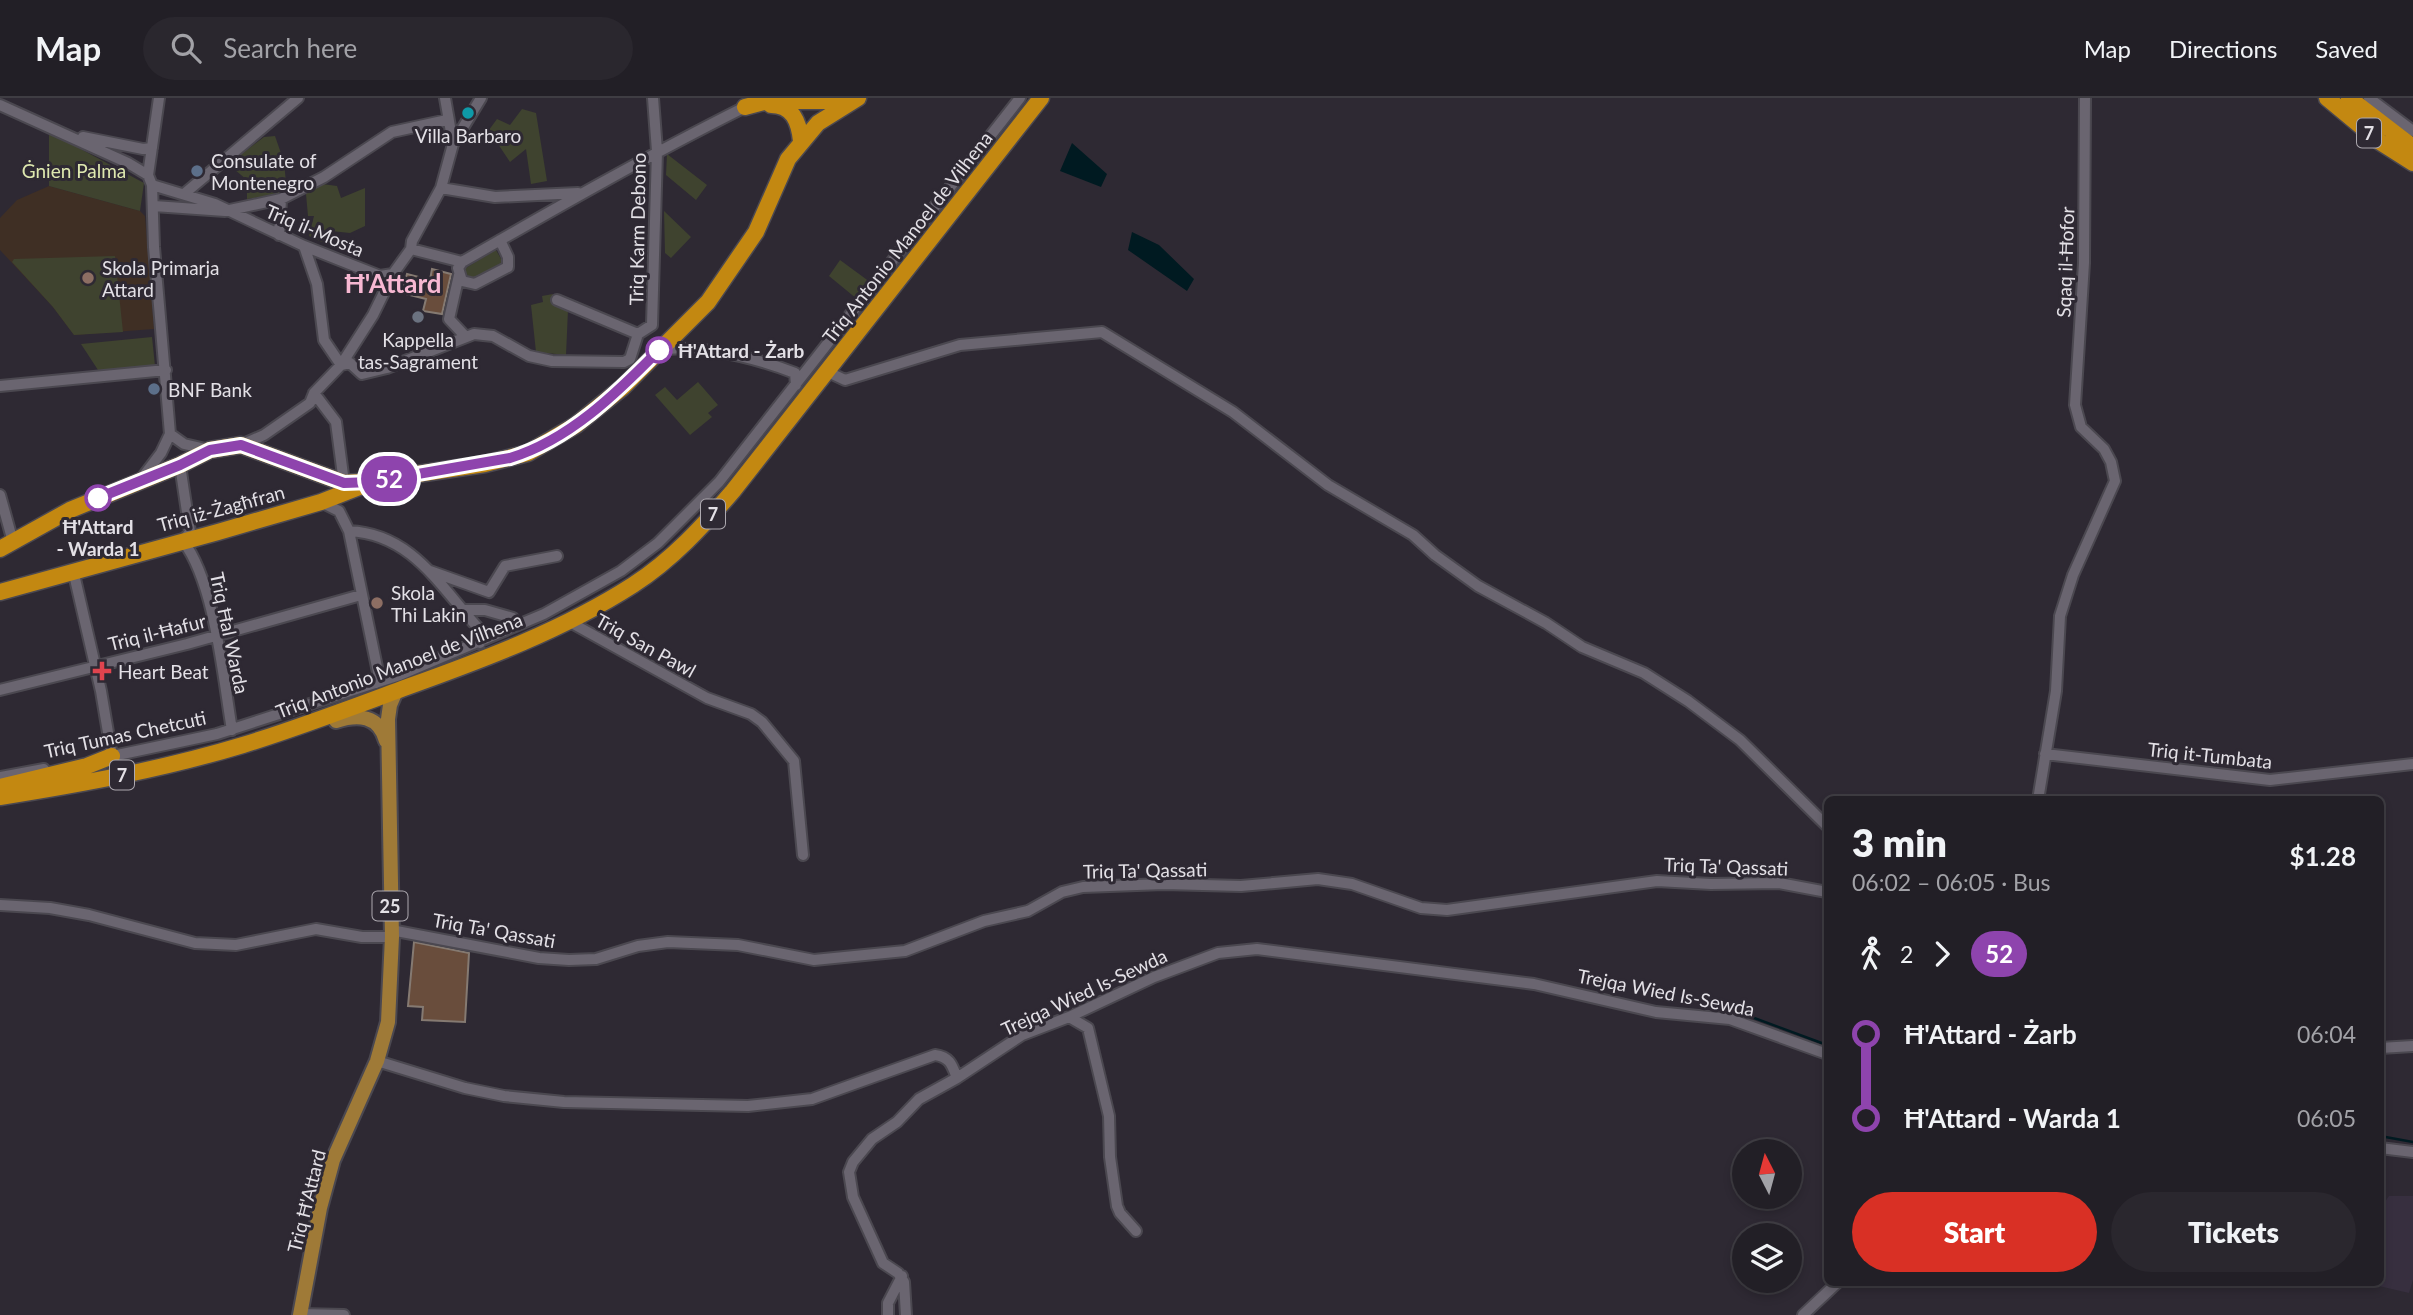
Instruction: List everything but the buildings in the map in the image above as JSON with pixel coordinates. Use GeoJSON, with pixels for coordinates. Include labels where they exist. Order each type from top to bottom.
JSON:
{"type":"FeatureCollection","features":[{"type":"Feature","properties":{"kind":"highway","name":"Triq Antonio Manoel de Vilhena"},"geometry":{"type":"LineString","coordinates":[[0,797],[87,784],[243,745],[485,659],[568,621],[633,584],[669,557],[703,526],[828,372],[1041,98]]}},
{"type":"Feature","properties":{"kind":"highway","name":"7"},"geometry":{"type":"LineString","coordinates":[[2327,98],[2380,142],[2413,163]]}},
{"type":"Feature","properties":{"kind":"highway","name":"7"},"geometry":{"type":"LineString","coordinates":[[2350,99],[2413,147]]}},
{"type":"Feature","properties":{"kind":"highway"},"geometry":{"type":"LineString","coordinates":[[745,107],[768,101],[854,100]]}},
{"type":"Feature","properties":{"kind":"highway"},"geometry":{"type":"LineString","coordinates":[[6,545],[70,510],[210,450],[249,447],[344,483],[485,464],[528,453],[576,425],[623,387],[708,302],[756,232],[788,159],[801,141],[818,124],[854,100]]}},
{"type":"Feature","properties":{"kind":"highway"},"geometry":{"type":"LineString","coordinates":[[745,107],[778,105],[788,110],[800,126],[801,141]]}},
{"type":"Feature","properties":{"kind":"highway","name":"Triq iż-Żagħfran"},"geometry":{"type":"LineString","coordinates":[[0,592],[320,502],[374,481]]}},
{"type":"Feature","properties":{"kind":"highway"},"geometry":{"type":"LineString","coordinates":[[0,787],[87,766],[112,756]]}},
{"type":"Feature","properties":{"kind":"main road","name":"25"},"geometry":{"type":"LineString","coordinates":[[377,1060],[388,1022],[391,933],[388,750],[390,705],[396,691]]}},
{"type":"Feature","properties":{"kind":"main road","name":"25"},"geometry":{"type":"LineString","coordinates":[[243,745],[270,742],[353,715],[376,722],[384,735],[388,750]]}},
{"type":"Feature","properties":{"kind":"main road","name":"Triq Ħ'Attard"},"geometry":{"type":"LineString","coordinates":[[300,1314],[320,1208],[333,1160],[377,1060]]}},
{"type":"Feature","properties":{"kind":"street"},"geometry":{"type":"LineString","coordinates":[[11,98],[14,111]]}},
{"type":"Feature","properties":{"kind":"street"},"geometry":{"type":"LineString","coordinates":[[141,480],[161,453],[170,434],[153,247],[154,206],[150,180],[159,98]]}},
{"type":"Feature","properties":{"kind":"street"},"geometry":{"type":"LineString","coordinates":[[184,194],[298,98]]}},
{"type":"Feature","properties":{"kind":"street"},"geometry":{"type":"LineString","coordinates":[[445,98],[453,144]]}},
{"type":"Feature","properties":{"kind":"street"},"geometry":{"type":"LineString","coordinates":[[249,447],[310,403],[314,393],[341,365],[373,315],[393,274],[411,249],[441,188],[453,144],[481,98]]}},
{"type":"Feature","properties":{"kind":"street","name":"Triq Karm Debono"},"geometry":{"type":"LineString","coordinates":[[464,335],[493,336],[529,356],[552,361],[624,362],[631,359],[638,334],[652,325],[657,151],[653,98]]}},
{"type":"Feature","properties":{"kind":"street","name":"Triq San Pawl"},"geometry":{"type":"LineString","coordinates":[[480,643],[544,614],[621,571],[681,522],[719,482],[1020,98]]}},
{"type":"Feature","properties":{"kind":"street","name":"Sqaq il-Ħofor"},"geometry":{"type":"LineString","coordinates":[[2045,754],[2056,691],[2060,616],[2073,575],[2115,481],[2113,467],[2104,449],[2081,427],[2075,405],[2084,263],[2085,98]]}},
{"type":"Feature","properties":{"kind":"street"},"geometry":{"type":"LineString","coordinates":[[2369,98],[2413,131]]}},
{"type":"Feature","properties":{"kind":"street","name":"Triq il-Mosta"},"geometry":{"type":"LineString","coordinates":[[0,105],[63,132],[150,180],[215,204],[304,246],[380,276],[393,274]]}},
{"type":"Feature","properties":{"kind":"street"},"geometry":{"type":"LineString","coordinates":[[341,365],[350,363],[362,374],[387,368],[464,335],[449,319],[460,268],[500,240],[580,193],[745,107]]}},
{"type":"Feature","properties":{"kind":"street"},"geometry":{"type":"LineString","coordinates":[[225,211],[281,199],[324,177],[392,132],[447,120]]}},
{"type":"Feature","properties":{"kind":"street"},"geometry":{"type":"LineString","coordinates":[[63,132],[143,149],[152,148]]}},
{"type":"Feature","properties":{"kind":"street"},"geometry":{"type":"LineString","coordinates":[[441,188],[495,197],[580,193]]}},
{"type":"Feature","properties":{"kind":"street"},"geometry":{"type":"LineString","coordinates":[[279,235],[281,199]]}},
{"type":"Feature","properties":{"kind":"street","name":"Triq il-Mosta"},"geometry":{"type":"LineString","coordinates":[[154,206],[225,211]]}},
{"type":"Feature","properties":{"kind":"street"},"geometry":{"type":"LineString","coordinates":[[411,249],[460,268],[468,284],[475,284],[504,270],[509,262],[500,240]]}},
{"type":"Feature","properties":{"kind":"street"},"geometry":{"type":"LineString","coordinates":[[304,246],[317,284],[324,340],[341,365]]}},
{"type":"Feature","properties":{"kind":"street"},"geometry":{"type":"LineString","coordinates":[[557,300],[638,334]]}},
{"type":"Feature","properties":{"kind":"street"},"geometry":{"type":"LineString","coordinates":[[828,372],[845,380],[960,345],[1102,332],[1233,412],[1328,485],[1413,535],[1434,555],[1478,586],[1546,623],[1582,647],[1644,673],[1688,701],[1740,740],[1824,823]]}},
{"type":"Feature","properties":{"kind":"street"},"geometry":{"type":"LineString","coordinates":[[660,349],[693,347],[765,362],[795,373],[796,385]]}},
{"type":"Feature","properties":{"kind":"street"},"geometry":{"type":"LineString","coordinates":[[0,386],[166,370]]}},
{"type":"Feature","properties":{"kind":"street"},"geometry":{"type":"LineString","coordinates":[[314,393],[336,422],[344,483]]}},
{"type":"Feature","properties":{"kind":"street"},"geometry":{"type":"LineString","coordinates":[[170,434],[184,444],[210,450]]}},
{"type":"Feature","properties":{"kind":"street"},"geometry":{"type":"LineString","coordinates":[[180,465],[190,531],[183,541]]}},
{"type":"Feature","properties":{"kind":"street"},"geometry":{"type":"LineString","coordinates":[[0,495],[6,545]]}},
{"type":"Feature","properties":{"kind":"street"},"geometry":{"type":"LineString","coordinates":[[320,502],[339,511],[349,531],[379,677],[376,683]]}},
{"type":"Feature","properties":{"kind":"street"},"geometry":{"type":"LineString","coordinates":[[349,531],[379,534],[405,550],[430,571],[480,630],[480,643]]}},
{"type":"Feature","properties":{"kind":"street","name":"Triq Ħal Warda"},"geometry":{"type":"LineString","coordinates":[[183,541],[198,565],[216,636],[232,730]]}},
{"type":"Feature","properties":{"kind":"street"},"geometry":{"type":"LineString","coordinates":[[485,610],[489,592],[505,566],[557,556]]}},
{"type":"Feature","properties":{"kind":"street"},"geometry":{"type":"LineString","coordinates":[[73,570],[112,756]]}},
{"type":"Feature","properties":{"kind":"street"},"geometry":{"type":"LineString","coordinates":[[430,571],[489,592]]}},
{"type":"Feature","properties":{"kind":"street","name":"Triq il-Ħafur"},"geometry":{"type":"LineString","coordinates":[[0,690],[216,636],[361,596]]}},
{"type":"Feature","properties":{"kind":"street"},"geometry":{"type":"LineString","coordinates":[[461,610],[485,610],[513,618]]}},
{"type":"Feature","properties":{"kind":"street","name":"Triq San Pawl"},"geometry":{"type":"LineString","coordinates":[[568,621],[707,698],[751,714],[772,732],[794,761],[803,855]]}},
{"type":"Feature","properties":{"kind":"street","name":"Triq Tumas Chetcuti"},"geometry":{"type":"LineString","coordinates":[[0,777],[232,730],[376,683],[480,643]]}},
{"type":"Feature","properties":{"kind":"street"},"geometry":{"type":"LineString","coordinates":[[2039,796],[2045,754]]}},
{"type":"Feature","properties":{"kind":"street","name":"Triq it-Tumbata"},"geometry":{"type":"LineString","coordinates":[[2045,754],[2270,780],[2413,764]]}},
{"type":"Feature","properties":{"kind":"street","name":"Triq Ta' Qassati"},"geometry":{"type":"LineString","coordinates":[[0,905],[50,908],[195,943],[218,946],[316,929],[362,937],[391,933],[549,959],[596,958],[638,946],[667,942],[767,948],[814,960],[905,951],[984,921],[1028,911],[1062,892],[1083,887],[1172,884],[1241,886],[1318,879],[1352,884],[1421,908],[1447,910],[1657,881],[1711,884],[1779,883],[1824,891]]}},
{"type":"Feature","properties":{"kind":"street","name":"Trejqa Wied Is-Sewda"},"geometry":{"type":"LineString","coordinates":[[902,1276],[883,1263],[853,1197],[849,1172],[853,1162],[872,1139],[897,1122],[919,1099],[957,1078],[1022,1035],[1203,957],[1231,951],[1270,950],[1545,986],[1670,1015],[1730,1018],[1824,1053]]}},
{"type":"Feature","properties":{"kind":"street"},"geometry":{"type":"LineString","coordinates":[[1069,1017],[1088,1028],[1109,1116],[1110,1157],[1117,1206],[1136,1231]]}},
{"type":"Feature","properties":{"kind":"street"},"geometry":{"type":"LineString","coordinates":[[2384,1048],[2413,1046]]}},
{"type":"Feature","properties":{"kind":"street"},"geometry":{"type":"LineString","coordinates":[[377,1060],[489,1093],[564,1102],[621,1105],[763,1106],[797,1102],[853,1087],[935,1055],[945,1056],[951,1062],[957,1078]]}},
{"type":"Feature","properties":{"kind":"street"},"geometry":{"type":"LineString","coordinates":[[2384,1148],[2413,1152]]}},
{"type":"Feature","properties":{"kind":"street"},"geometry":{"type":"LineString","coordinates":[[888,1315],[888,1303],[902,1276]]}},
{"type":"Feature","properties":{"kind":"street"},"geometry":{"type":"LineString","coordinates":[[902,1276],[906,1315]]}},
{"type":"Feature","properties":{"kind":"street"},"geometry":{"type":"LineString","coordinates":[[1803,1315],[1835,1286]]}},
{"type":"Feature","properties":{"kind":"street"},"geometry":{"type":"LineString","coordinates":[[300,1314],[344,1315]]}},
{"type":"Feature","properties":{"kind":"shaded area","name":"Skola Primarja Attard"},"geometry":{"type":"Polygon","coordinates":[[[49,186],[140,211],[145,216],[154,329],[74,335],[53,307],[0,250],[0,218],[17,200],[49,186]]]}},
{"type":"Feature","properties":{"kind":"shaded area"},"geometry":{"type":"Polygon","coordinates":[[[2389,1196],[2413,1196],[2413,1280],[2409,1293],[2379,1286],[2384,1286],[2384,1203],[2389,1196]]]}},
{"type":"Feature","properties":{"kind":"green space"},"geometry":{"type":"Polygon","coordinates":[[[522,109],[536,113],[547,181],[531,184],[526,149],[510,162],[496,141],[486,134],[497,119],[510,125],[522,109]]]}},
{"type":"Feature","properties":{"kind":"green space","name":"Ġnien Palma"},"geometry":{"type":"Polygon","coordinates":[[[49,132],[144,183],[140,211],[49,186],[49,132]]]}},
{"type":"Feature","properties":{"kind":"green space"},"geometry":{"type":"Polygon","coordinates":[[[275,136],[284,162],[287,193],[247,199],[247,180],[228,164],[264,137],[275,136]]]}},
{"type":"Feature","properties":{"kind":"green space"},"geometry":{"type":"Polygon","coordinates":[[[667,154],[707,185],[696,200],[666,175],[667,154]]]}},
{"type":"Feature","properties":{"kind":"green space"},"geometry":{"type":"Polygon","coordinates":[[[322,184],[337,186],[341,198],[365,188],[365,226],[350,233],[331,231],[326,244],[309,236],[314,216],[308,216],[306,194],[322,184]]]}},
{"type":"Feature","properties":{"kind":"green space"},"geometry":{"type":"Polygon","coordinates":[[[664,211],[691,237],[671,258],[665,253],[664,211]]]}},
{"type":"Feature","properties":{"kind":"green space"},"geometry":{"type":"Polygon","coordinates":[[[496,250],[503,262],[471,281],[464,269],[496,250]]]}},
{"type":"Feature","properties":{"kind":"green space"},"geometry":{"type":"Polygon","coordinates":[[[115,256],[123,332],[74,335],[53,307],[12,262],[14,259],[115,256]]]}},
{"type":"Feature","properties":{"kind":"green space"},"geometry":{"type":"Polygon","coordinates":[[[840,260],[870,282],[857,299],[829,276],[840,260]]]}},
{"type":"Feature","properties":{"kind":"green space"},"geometry":{"type":"Polygon","coordinates":[[[553,294],[555,305],[568,310],[566,355],[536,352],[531,305],[543,302],[542,296],[553,294]]]}},
{"type":"Feature","properties":{"kind":"green space"},"geometry":{"type":"Polygon","coordinates":[[[152,337],[155,366],[98,370],[81,344],[152,337]]]}},
{"type":"Feature","properties":{"kind":"green space"},"geometry":{"type":"Polygon","coordinates":[[[698,382],[718,405],[708,413],[712,417],[690,435],[655,395],[665,387],[677,400],[698,382]]]}},
{"type":"Feature","properties":{"kind":"water"},"geometry":{"type":"Polygon","coordinates":[[[1072,143],[1107,174],[1101,187],[1060,171],[1072,143]]]}},
{"type":"Feature","properties":{"kind":"water"},"geometry":{"type":"Polygon","coordinates":[[[1132,232],[1159,245],[1194,279],[1187,291],[1128,250],[1132,232]]]}},
{"type":"Feature","properties":{"kind":"waterway"},"geometry":{"type":"LineString","coordinates":[[1749,1016],[1824,1044]]}},
{"type":"Feature","properties":{"kind":"waterway"},"geometry":{"type":"LineString","coordinates":[[2384,1137],[2413,1142]]}},
{"type":"Feature","properties":{"kind":"bus line","name":"52"},"geometry":{"type":"LineString","coordinates":[[98,498],[210,450],[241,445],[344,483],[372,482],[510,458],[528,453],[576,425],[623,387],[659,350]]}},
{"type":"Feature","properties":{"kind":"place","name":"Villa Barbaro"},"geometry":{"type":"Point","coordinates":[468,113]}},
{"type":"Feature","properties":{"kind":"place","name":"Consulate of Montenegro"},"geometry":{"type":"Point","coordinates":[197,171]}},
{"type":"Feature","properties":{"kind":"place","name":"Skola Primarja Attard"},"geometry":{"type":"Point","coordinates":[88,278]}},
{"type":"Feature","properties":{"kind":"place","name":"Kappella tas-Sagrament"},"geometry":{"type":"Point","coordinates":[418,317]}},
{"type":"Feature","properties":{"kind":"place","name":"Ħ'Attard - Żarb"},"geometry":{"type":"Point","coordinates":[659,350]}},
{"type":"Feature","properties":{"kind":"place","name":"BNF Bank"},"geometry":{"type":"Point","coordinates":[154,389]}},
{"type":"Feature","properties":{"kind":"place","name":"Ħ'Attard - Warda 1"},"geometry":{"type":"Point","coordinates":[98,498]}},
{"type":"Feature","properties":{"kind":"place","name":"Skola Thi Lakin"},"geometry":{"type":"Point","coordinates":[377,603]}},
{"type":"Feature","properties":{"kind":"place","name":"Heart Beat"},"geometry":{"type":"Point","coordinates":[102,671]}},
{"type":"Feature","properties":{"kind":"district","name":"Ħ'Attard"},"geometry":{"type":"Point","coordinates":[393,283]}}]}
